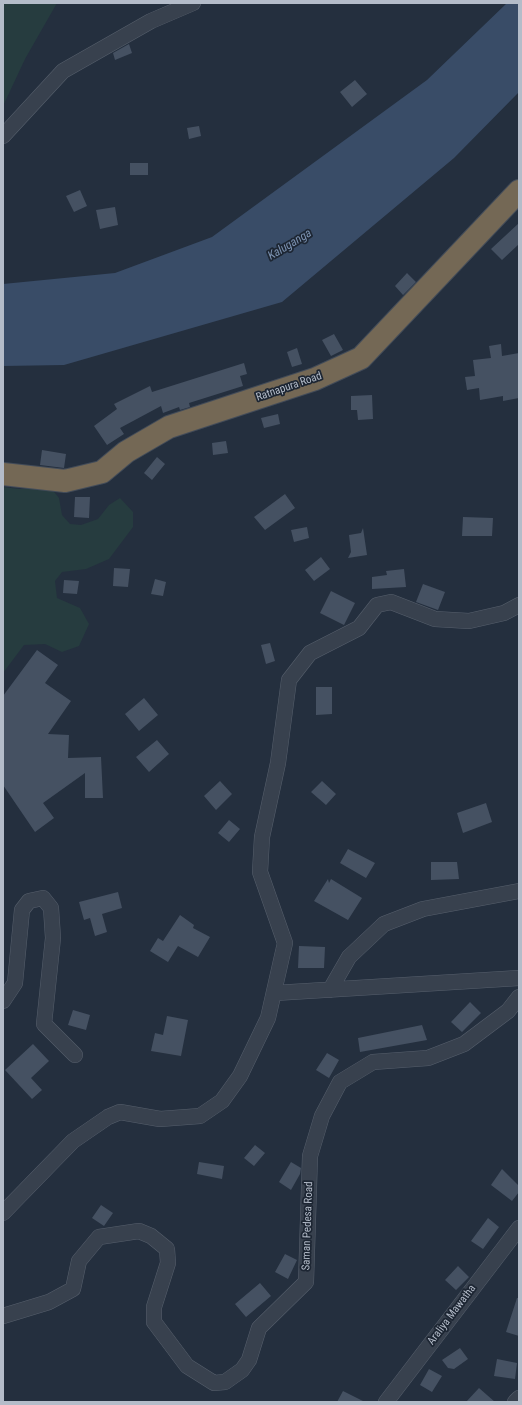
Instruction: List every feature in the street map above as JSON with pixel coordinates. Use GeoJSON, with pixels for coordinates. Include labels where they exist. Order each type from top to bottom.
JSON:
{"type":"FeatureCollection","features":[{"type":"Feature","properties":{"kind":"highway","name":"Ratnapura Road"},"geometry":{"type":"LineString","coordinates":[[3,474],[65,481],[102,472],[126,452],[169,427],[315,379],[362,358],[519,191]]}},
{"type":"Feature","properties":{"kind":"street"},"geometry":{"type":"LineString","coordinates":[[3,136],[63,71],[151,21],[193,3]]}},
{"type":"Feature","properties":{"kind":"street"},"geometry":{"type":"LineString","coordinates":[[3,1213],[73,1141],[108,1116],[120,1112],[160,1119],[200,1116],[222,1101],[240,1076],[268,1018],[275,993],[285,943],[260,872],[262,838],[278,763],[288,680],[310,653],[359,628],[377,604],[391,602],[435,619],[469,621],[504,613],[519,605]]}},
{"type":"Feature","properties":{"kind":"street"},"geometry":{"type":"LineString","coordinates":[[330,990],[349,957],[384,924],[423,909],[519,891]]}},
{"type":"Feature","properties":{"kind":"street"},"geometry":{"type":"LineString","coordinates":[[3,1001],[14,983],[22,910],[29,901],[43,898],[51,908],[53,938],[44,1024],[75,1055]]}},
{"type":"Feature","properties":{"kind":"street"},"geometry":{"type":"LineString","coordinates":[[275,993],[519,978]]}},
{"type":"Feature","properties":{"kind":"street","name":"Saman Pedesa Road"},"geometry":{"type":"LineString","coordinates":[[3,1316],[49,1302],[73,1289],[80,1261],[100,1237],[139,1231],[150,1236],[167,1249],[168,1263],[154,1307],[154,1322],[187,1366],[214,1383],[226,1382],[242,1370],[249,1360],[259,1328],[306,1282],[310,1156],[322,1116],[340,1082],[373,1062],[428,1058],[464,1044],[508,1011],[519,997]]}},
{"type":"Feature","properties":{"kind":"street","name":"Araliya Mawatha"},"geometry":{"type":"LineString","coordinates":[[386,1402],[519,1228]]}},
{"type":"Feature","properties":{"kind":"street"},"geometry":{"type":"LineString","coordinates":[[515,1402],[519,1398]]}},
{"type":"Feature","properties":{"kind":"green space"},"geometry":{"type":"Polygon","coordinates":[[[3,3],[57,3],[25,59],[3,106],[3,3]]]}},
{"type":"Feature","properties":{"kind":"green space"},"geometry":{"type":"Polygon","coordinates":[[[3,487],[19,489],[51,488],[59,498],[62,515],[70,524],[81,525],[98,519],[109,505],[120,498],[133,512],[133,527],[109,559],[86,569],[62,572],[55,581],[57,598],[80,608],[89,624],[79,646],[62,652],[45,644],[24,645],[3,673],[3,487]]]}},
{"type":"Feature","properties":{"kind":"water","name":"Kaluganga"},"geometry":{"type":"Polygon","coordinates":[[[507,3],[519,3],[519,92],[454,158],[282,302],[64,365],[3,366],[3,284],[115,273],[212,237],[427,80],[507,3]]]}},
{"type":"Feature","properties":{"kind":"building"},"geometry":{"type":"Polygon","coordinates":[[[129,44],[132,53],[115,60],[113,53],[129,44]]]}},
{"type":"Feature","properties":{"kind":"building"},"geometry":{"type":"Polygon","coordinates":[[[355,80],[367,94],[352,107],[340,92],[355,80]]]}},
{"type":"Feature","properties":{"kind":"building"},"geometry":{"type":"Polygon","coordinates":[[[199,126],[201,136],[189,139],[187,128],[199,126]]]}},
{"type":"Feature","properties":{"kind":"building"},"geometry":{"type":"Polygon","coordinates":[[[130,163],[148,163],[148,175],[130,175],[130,163]]]}},
{"type":"Feature","properties":{"kind":"building"},"geometry":{"type":"Polygon","coordinates":[[[80,190],[87,206],[74,212],[66,196],[80,190]]]}},
{"type":"Feature","properties":{"kind":"building"},"geometry":{"type":"Polygon","coordinates":[[[115,207],[118,225],[100,229],[96,210],[115,207]]]}},
{"type":"Feature","properties":{"kind":"building"},"geometry":{"type":"Polygon","coordinates":[[[519,223],[519,244],[502,260],[491,249],[519,223]]]}},
{"type":"Feature","properties":{"kind":"building"},"geometry":{"type":"Polygon","coordinates":[[[407,273],[416,282],[403,295],[395,286],[407,273]]]}},
{"type":"Feature","properties":{"kind":"building"},"geometry":{"type":"Polygon","coordinates":[[[334,334],[343,350],[331,356],[322,340],[334,334]]]}},
{"type":"Feature","properties":{"kind":"building"},"geometry":{"type":"Polygon","coordinates":[[[501,344],[502,356],[519,353],[519,398],[503,401],[503,396],[480,400],[479,388],[467,390],[465,377],[475,376],[473,360],[491,358],[489,346],[501,344]]]}},
{"type":"Feature","properties":{"kind":"building"},"geometry":{"type":"Polygon","coordinates":[[[297,348],[302,364],[292,367],[287,352],[297,348]]]}},
{"type":"Feature","properties":{"kind":"building"},"geometry":{"type":"Polygon","coordinates":[[[244,363],[247,374],[240,376],[243,386],[189,403],[190,407],[180,410],[179,407],[163,413],[161,406],[120,428],[124,434],[107,445],[94,426],[117,409],[114,404],[150,386],[152,392],[244,363]]]}},
{"type":"Feature","properties":{"kind":"building"},"geometry":{"type":"Polygon","coordinates":[[[372,395],[373,419],[358,420],[357,410],[351,410],[351,396],[372,395]]]}},
{"type":"Feature","properties":{"kind":"building"},"geometry":{"type":"Polygon","coordinates":[[[278,414],[280,424],[264,428],[261,418],[278,414]]]}},
{"type":"Feature","properties":{"kind":"building"},"geometry":{"type":"Polygon","coordinates":[[[226,441],[228,453],[213,455],[212,443],[226,441]]]}},
{"type":"Feature","properties":{"kind":"building"},"geometry":{"type":"Polygon","coordinates":[[[42,450],[66,454],[64,468],[40,465],[42,450]]]}},
{"type":"Feature","properties":{"kind":"building"},"geometry":{"type":"Polygon","coordinates":[[[157,457],[165,464],[152,480],[144,473],[157,457]]]}},
{"type":"Feature","properties":{"kind":"building"},"geometry":{"type":"Polygon","coordinates":[[[285,494],[295,508],[265,530],[254,517],[285,494]]]}},
{"type":"Feature","properties":{"kind":"building"},"geometry":{"type":"Polygon","coordinates":[[[75,497],[90,497],[89,518],[74,517],[75,497]]]}},
{"type":"Feature","properties":{"kind":"building"},"geometry":{"type":"Polygon","coordinates":[[[463,517],[493,518],[492,536],[462,536],[463,517]]]}},
{"type":"Feature","properties":{"kind":"building"},"geometry":{"type":"Polygon","coordinates":[[[307,527],[309,538],[294,542],[291,530],[307,527]]]}},
{"type":"Feature","properties":{"kind":"building"},"geometry":{"type":"Polygon","coordinates":[[[363,528],[367,555],[348,558],[351,552],[349,535],[361,533],[363,528]]]}},
{"type":"Feature","properties":{"kind":"building"},"geometry":{"type":"Polygon","coordinates":[[[321,557],[330,569],[314,581],[305,570],[321,557]]]}},
{"type":"Feature","properties":{"kind":"building"},"geometry":{"type":"Polygon","coordinates":[[[114,568],[130,569],[128,587],[113,586],[114,568]]]}},
{"type":"Feature","properties":{"kind":"building"},"geometry":{"type":"Polygon","coordinates":[[[404,569],[406,587],[372,589],[372,577],[387,575],[386,571],[404,569]]]}},
{"type":"Feature","properties":{"kind":"building"},"geometry":{"type":"Polygon","coordinates":[[[155,579],[166,582],[163,596],[151,594],[155,579]]]}},
{"type":"Feature","properties":{"kind":"building"},"geometry":{"type":"Polygon","coordinates":[[[64,580],[79,581],[77,594],[63,593],[64,580]]]}},
{"type":"Feature","properties":{"kind":"building"},"geometry":{"type":"Polygon","coordinates":[[[423,584],[445,592],[438,610],[416,602],[423,584]]]}},
{"type":"Feature","properties":{"kind":"building"},"geometry":{"type":"Polygon","coordinates":[[[331,591],[355,603],[344,625],[320,613],[331,591]]]}},
{"type":"Feature","properties":{"kind":"building"},"geometry":{"type":"Polygon","coordinates":[[[270,643],[275,661],[266,664],[261,645],[270,643]]]}},
{"type":"Feature","properties":{"kind":"building"},"geometry":{"type":"Polygon","coordinates":[[[37,650],[58,665],[45,683],[71,701],[48,734],[69,735],[68,758],[101,757],[103,798],[85,798],[85,773],[43,803],[54,818],[35,832],[3,785],[3,696],[37,650]]]}},
{"type":"Feature","properties":{"kind":"building"},"geometry":{"type":"Polygon","coordinates":[[[316,687],[332,687],[332,714],[316,715],[316,687]]]}},
{"type":"Feature","properties":{"kind":"building"},"geometry":{"type":"Polygon","coordinates":[[[144,698],[158,715],[139,731],[125,714],[144,698]]]}},
{"type":"Feature","properties":{"kind":"building"},"geometry":{"type":"Polygon","coordinates":[[[157,740],[169,754],[149,772],[136,757],[157,740]]]}},
{"type":"Feature","properties":{"kind":"building"},"geometry":{"type":"Polygon","coordinates":[[[220,781],[232,794],[216,810],[204,796],[220,781]]]}},
{"type":"Feature","properties":{"kind":"building"},"geometry":{"type":"Polygon","coordinates":[[[322,781],[336,794],[326,805],[311,792],[322,781]]]}},
{"type":"Feature","properties":{"kind":"building"},"geometry":{"type":"Polygon","coordinates":[[[486,803],[492,822],[463,833],[457,813],[486,803]]]}},
{"type":"Feature","properties":{"kind":"building"},"geometry":{"type":"Polygon","coordinates":[[[229,820],[240,829],[229,842],[218,833],[229,820]]]}},
{"type":"Feature","properties":{"kind":"building"},"geometry":{"type":"Polygon","coordinates":[[[348,849],[375,863],[366,878],[340,863],[348,849]]]}},
{"type":"Feature","properties":{"kind":"building"},"geometry":{"type":"Polygon","coordinates":[[[431,862],[457,862],[459,879],[431,880],[431,862]]]}},
{"type":"Feature","properties":{"kind":"building"},"geometry":{"type":"Polygon","coordinates":[[[328,879],[329,883],[331,879],[362,898],[348,920],[314,901],[328,879]]]}},
{"type":"Feature","properties":{"kind":"building"},"geometry":{"type":"Polygon","coordinates":[[[118,892],[122,908],[102,914],[107,932],[95,936],[90,918],[84,920],[79,902],[118,892]]]}},
{"type":"Feature","properties":{"kind":"building"},"geometry":{"type":"Polygon","coordinates":[[[180,915],[194,925],[193,928],[210,937],[198,957],[178,946],[168,962],[150,951],[158,938],[163,941],[180,915]]]}},
{"type":"Feature","properties":{"kind":"building"},"geometry":{"type":"Polygon","coordinates":[[[299,946],[325,947],[324,968],[298,968],[299,946]]]}},
{"type":"Feature","properties":{"kind":"building"},"geometry":{"type":"Polygon","coordinates":[[[470,1002],[481,1013],[462,1032],[451,1022],[470,1002]]]}},
{"type":"Feature","properties":{"kind":"building"},"geometry":{"type":"Polygon","coordinates":[[[73,1010],[90,1015],[86,1030],[68,1025],[73,1010]]]}},
{"type":"Feature","properties":{"kind":"building"},"geometry":{"type":"Polygon","coordinates":[[[167,1016],[188,1020],[181,1056],[151,1051],[155,1033],[163,1035],[167,1016]]]}},
{"type":"Feature","properties":{"kind":"building"},"geometry":{"type":"Polygon","coordinates":[[[422,1025],[427,1040],[360,1052],[358,1038],[422,1025]]]}},
{"type":"Feature","properties":{"kind":"building"},"geometry":{"type":"Polygon","coordinates":[[[33,1044],[49,1061],[31,1078],[42,1090],[32,1099],[5,1070],[33,1044]]]}},
{"type":"Feature","properties":{"kind":"building"},"geometry":{"type":"Polygon","coordinates":[[[327,1053],[339,1060],[329,1078],[316,1070],[327,1053]]]}},
{"type":"Feature","properties":{"kind":"building"},"geometry":{"type":"Polygon","coordinates":[[[255,1145],[265,1153],[254,1166],[244,1158],[255,1145]]]}},
{"type":"Feature","properties":{"kind":"building"},"geometry":{"type":"Polygon","coordinates":[[[199,1162],[224,1166],[222,1179],[197,1174],[199,1162]]]}},
{"type":"Feature","properties":{"kind":"building"},"geometry":{"type":"Polygon","coordinates":[[[291,1162],[301,1168],[300,1174],[291,1190],[279,1182],[291,1162]]]}},
{"type":"Feature","properties":{"kind":"building"},"geometry":{"type":"Polygon","coordinates":[[[502,1169],[519,1186],[519,1192],[512,1201],[491,1185],[502,1169]]]}},
{"type":"Feature","properties":{"kind":"building"},"geometry":{"type":"Polygon","coordinates":[[[101,1205],[113,1213],[104,1226],[92,1218],[101,1205]]]}},
{"type":"Feature","properties":{"kind":"building"},"geometry":{"type":"Polygon","coordinates":[[[488,1218],[499,1227],[483,1249],[471,1241],[488,1218]]]}},
{"type":"Feature","properties":{"kind":"building"},"geometry":{"type":"Polygon","coordinates":[[[285,1254],[297,1260],[288,1279],[275,1272],[285,1254]]]}},
{"type":"Feature","properties":{"kind":"building"},"geometry":{"type":"Polygon","coordinates":[[[458,1266],[469,1277],[456,1290],[445,1280],[458,1266]]]}},
{"type":"Feature","properties":{"kind":"building"},"geometry":{"type":"Polygon","coordinates":[[[260,1283],[271,1296],[246,1317],[235,1304],[260,1283]]]}},
{"type":"Feature","properties":{"kind":"building"},"geometry":{"type":"Polygon","coordinates":[[[517,1298],[519,1298],[519,1336],[506,1332],[517,1298]]]}},
{"type":"Feature","properties":{"kind":"building"},"geometry":{"type":"Polygon","coordinates":[[[460,1348],[468,1359],[454,1369],[448,1368],[442,1360],[460,1348]]]}},
{"type":"Feature","properties":{"kind":"building"},"geometry":{"type":"Polygon","coordinates":[[[497,1359],[517,1363],[515,1379],[494,1376],[497,1359]]]}},
{"type":"Feature","properties":{"kind":"building"},"geometry":{"type":"Polygon","coordinates":[[[429,1369],[442,1376],[432,1392],[420,1385],[429,1369]]]}},
{"type":"Feature","properties":{"kind":"building"},"geometry":{"type":"Polygon","coordinates":[[[479,1388],[495,1402],[466,1402],[479,1388]]]}},
{"type":"Feature","properties":{"kind":"building"},"geometry":{"type":"Polygon","coordinates":[[[343,1391],[365,1402],[337,1402],[343,1391]]]}}]}
